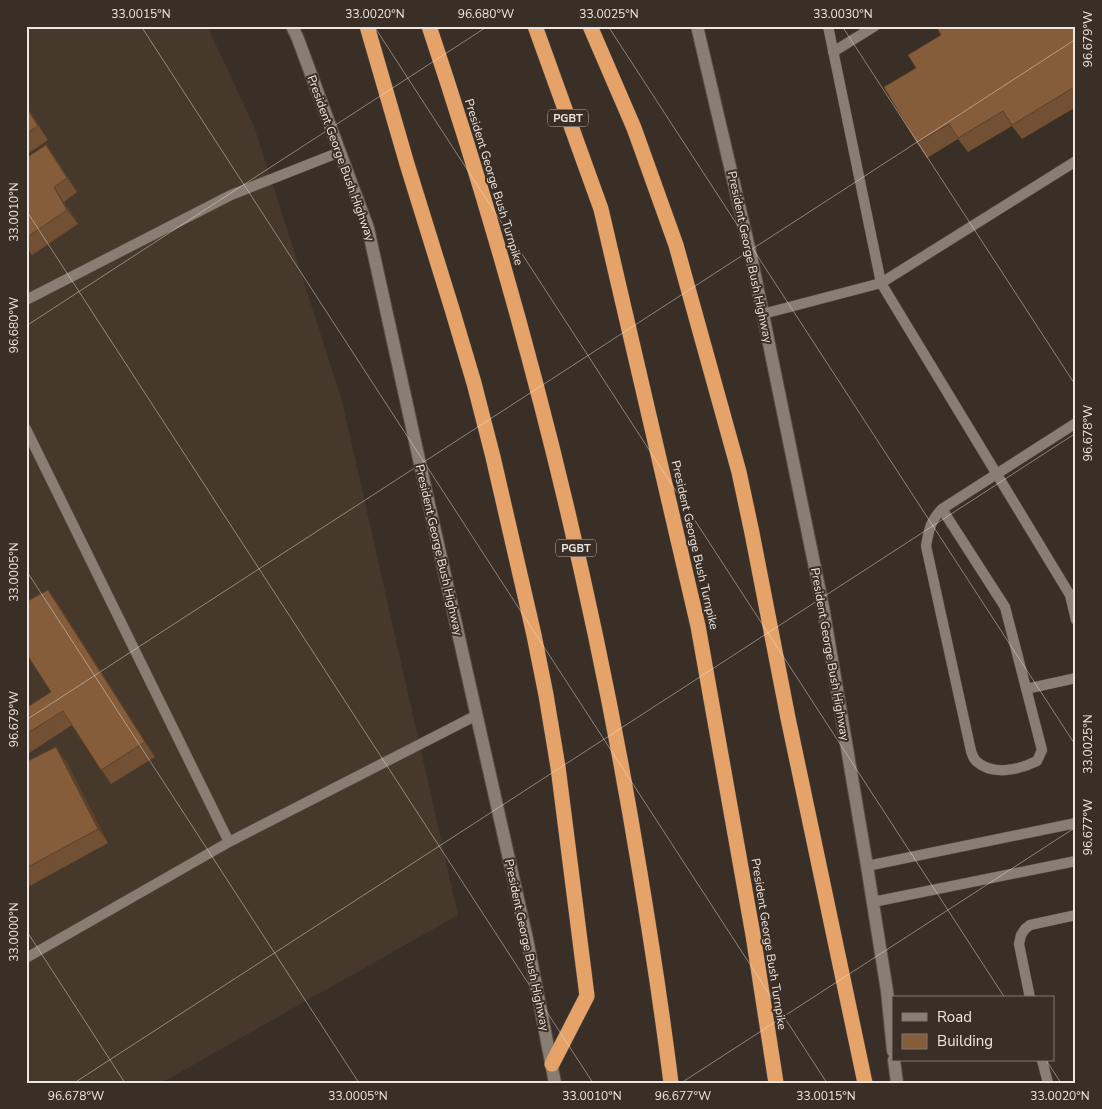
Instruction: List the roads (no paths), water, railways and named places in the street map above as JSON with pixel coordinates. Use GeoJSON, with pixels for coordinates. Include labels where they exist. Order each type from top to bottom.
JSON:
{"type":"FeatureCollection","features":[{"type":"Feature","properties":{"kind":"highway"},"geometry":{"type":"LineString","coordinates":[[366,26],[479,401],[521,576],[553,731],[587,996],[552,1064]]}},
{"type":"Feature","properties":{"kind":"highway","name":"President George Bush Turnpike"},"geometry":{"type":"LineString","coordinates":[[429,26],[470,152],[518,318],[561,482],[598,649],[630,816],[658,990],[670,1083]]}},
{"type":"Feature","properties":{"kind":"highway","name":"President George Bush Turnpike"},"geometry":{"type":"LineString","coordinates":[[536,26],[601,210],[698,626],[751,925],[776,1083]]}},
{"type":"Feature","properties":{"kind":"highway"},"geometry":{"type":"LineString","coordinates":[[590,26],[634,128],[676,246],[739,472],[788,718],[865,1083]]}},
{"type":"Feature","properties":{"kind":"main road","name":"President George Bush Highway"},"geometry":{"type":"LineString","coordinates":[[292,26],[368,228],[528,939],[554,1083]]}},
{"type":"Feature","properties":{"kind":"main road","name":"President George Bush Highway"},"geometry":{"type":"LineString","coordinates":[[697,26],[751,256],[822,607],[868,866],[887,991],[892,1041]]}},
{"type":"Feature","properties":{"kind":"main road"},"geometry":{"type":"LineString","coordinates":[[894,1062],[897,1083]]}},
{"type":"Feature","properties":{"kind":"lane"},"geometry":{"type":"LineString","coordinates":[[828,26],[881,283],[996,474],[1073,594],[1076,620]]}},
{"type":"Feature","properties":{"kind":"lane"},"geometry":{"type":"LineString","coordinates":[[833,52],[875,26]]}},
{"type":"Feature","properties":{"kind":"lane"},"geometry":{"type":"LineString","coordinates":[[26,300],[231,195],[340,152]]}},
{"type":"Feature","properties":{"kind":"lane"},"geometry":{"type":"LineString","coordinates":[[763,314],[881,283],[1076,161]]}},
{"type":"Feature","properties":{"kind":"lane"},"geometry":{"type":"LineString","coordinates":[[942,509],[1005,607],[1042,750],[1037,762],[1029,765],[1005,771],[984,766],[974,760],[926,546],[929,528],[934,517],[942,509],[1076,423]]}},
{"type":"Feature","properties":{"kind":"lane"},"geometry":{"type":"LineString","coordinates":[[26,429],[229,842]]}},
{"type":"Feature","properties":{"kind":"lane"},"geometry":{"type":"LineString","coordinates":[[1026,689],[1076,678]]}},
{"type":"Feature","properties":{"kind":"lane"},"geometry":{"type":"LineString","coordinates":[[26,958],[229,842],[477,715]]}},
{"type":"Feature","properties":{"kind":"lane"},"geometry":{"type":"LineString","coordinates":[[868,866],[1076,823]]}},
{"type":"Feature","properties":{"kind":"lane"},"geometry":{"type":"LineString","coordinates":[[873,902],[1076,861]]}},
{"type":"Feature","properties":{"kind":"lane"},"geometry":{"type":"LineString","coordinates":[[1030,996],[1019,944],[1021,935],[1030,925],[1076,915]]}},
{"type":"Feature","properties":{"kind":"lane"},"geometry":{"type":"LineString","coordinates":[[1043,1062],[1048,1083]]}}]}
